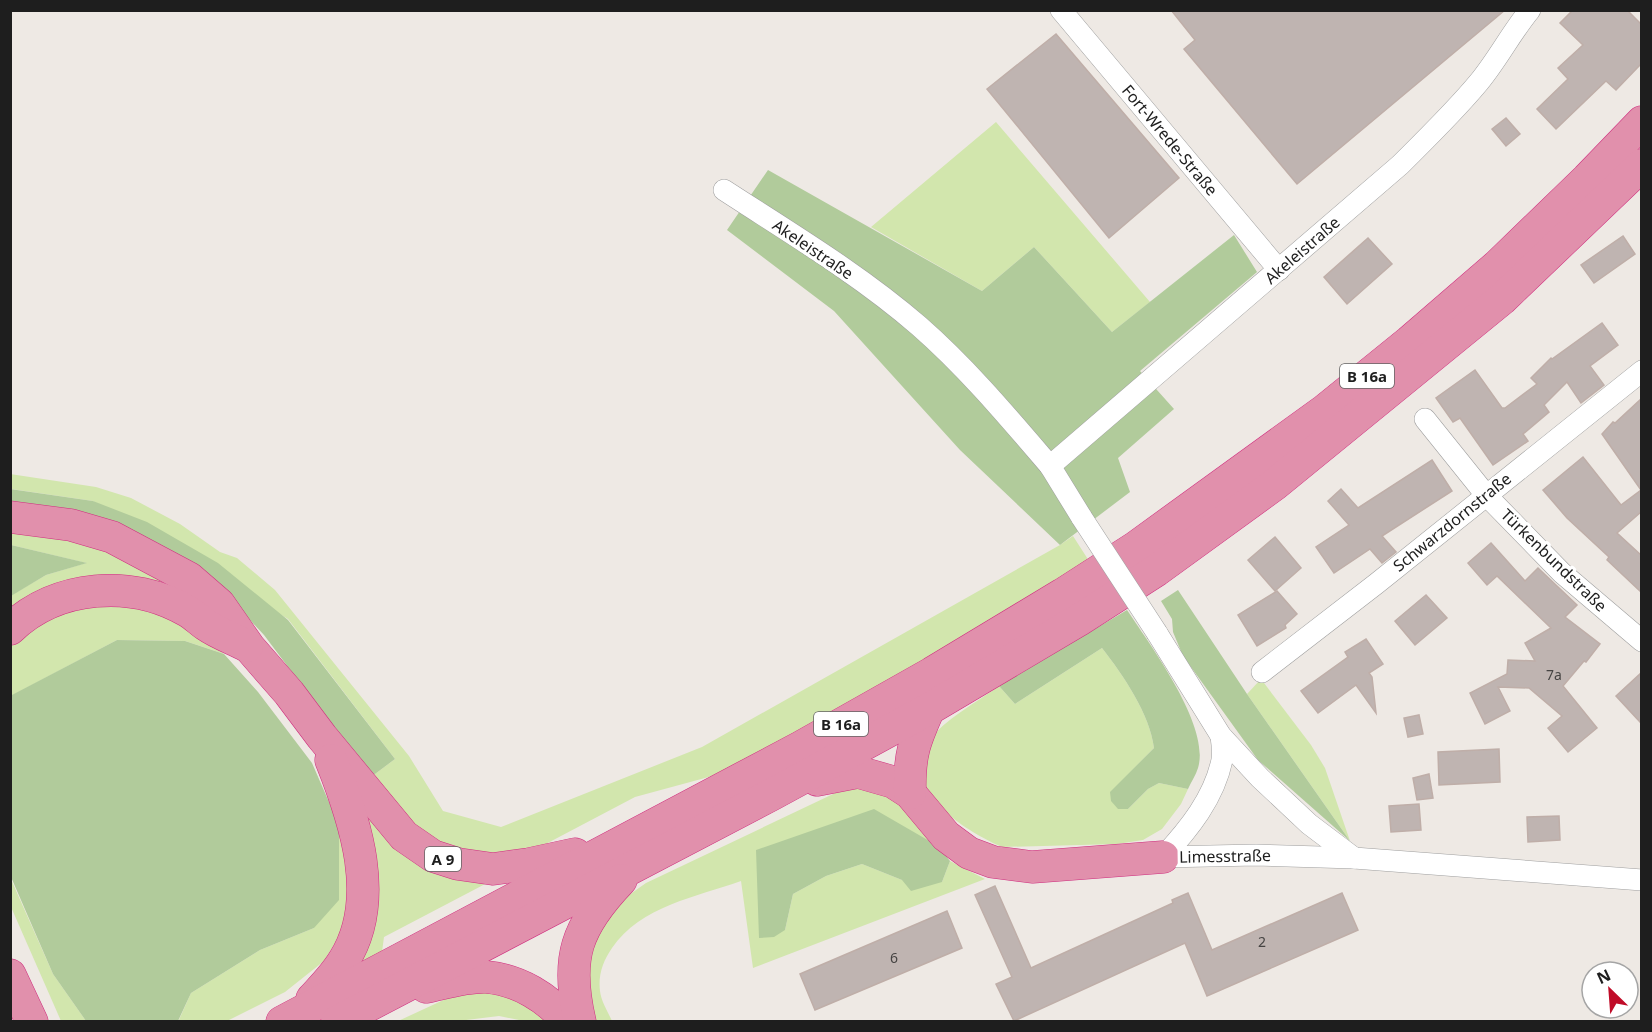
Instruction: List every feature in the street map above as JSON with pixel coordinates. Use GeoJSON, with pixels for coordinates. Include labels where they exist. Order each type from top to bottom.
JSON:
{"type":"FeatureCollection","features":[{"type":"Feature","properties":{"kind":"highway","name":"B 16a"},"geometry":{"type":"LineString","coordinates":[[337,1022],[390,994],[624,856],[799,748],[932,673],[1063,594],[1193,507],[1325,410],[1410,342],[1497,266],[1587,179],[1641,122]]}},
{"type":"Feature","properties":{"kind":"highway","name":"B 16a"},"geometry":{"type":"LineString","coordinates":[[291,1017],[624,856],[771,795],[929,709],[1108,601],[1157,570],[1275,485],[1502,299],[1641,165]]}},
{"type":"Feature","properties":{"kind":"highway","name":"A 9"},"geometry":{"type":"LineString","coordinates":[[10,517],[71,525],[112,537],[189,578],[219,604],[249,647],[405,836],[433,856],[458,864],[493,869],[624,856]]}},
{"type":"Feature","properties":{"kind":"highway","name":"A 9"},"geometry":{"type":"LineString","coordinates":[[10,628],[21,618],[62,597],[86,591],[108,590],[150,597],[187,611],[208,626],[249,647]]}},
{"type":"Feature","properties":{"kind":"highway"},"geometry":{"type":"LineString","coordinates":[[910,792],[909,767],[912,750],[929,709]]}},
{"type":"Feature","properties":{"kind":"highway","name":"A 9"},"geometry":{"type":"LineString","coordinates":[[291,1017],[345,959],[354,940],[362,912],[362,860],[348,805],[322,737]]}},
{"type":"Feature","properties":{"kind":"highway"},"geometry":{"type":"LineString","coordinates":[[771,795],[813,782],[858,772],[893,782],[910,792],[946,836],[969,853],[993,862],[1032,867],[1163,857]]}},
{"type":"Feature","properties":{"kind":"highway"},"geometry":{"type":"LineString","coordinates":[[580,1022],[573,976],[575,955],[585,925],[624,856]]}},
{"type":"Feature","properties":{"kind":"highway"},"geometry":{"type":"LineString","coordinates":[[10,975],[32,1022]]}},
{"type":"Feature","properties":{"kind":"highway"},"geometry":{"type":"LineString","coordinates":[[390,994],[457,980],[485,977],[505,980],[541,997],[556,1007],[568,1022]]}},
{"type":"Feature","properties":{"kind":"highway"},"geometry":{"type":"LineString","coordinates":[[10,998],[21,1022]]}},
{"type":"Feature","properties":{"kind":"street","name":"Fort-Wrede-Straße"},"geometry":{"type":"LineString","coordinates":[[1061,10],[1279,270]]}},
{"type":"Feature","properties":{"kind":"street","name":"Akeleistraße"},"geometry":{"type":"LineString","coordinates":[[1050,466],[1400,165],[1444,122],[1481,80],[1515,28],[1530,10]]}},
{"type":"Feature","properties":{"kind":"street","name":"Akeleistraße"},"geometry":{"type":"LineString","coordinates":[[724,190],[846,270],[918,326],[996,403],[1050,466],[1221,736]]}},
{"type":"Feature","properties":{"kind":"street","name":"Schwarzdornstraße"},"geometry":{"type":"LineString","coordinates":[[1262,672],[1376,584],[1641,371]]}},
{"type":"Feature","properties":{"kind":"street","name":"Türkenbundstraße"},"geometry":{"type":"LineString","coordinates":[[1425,419],[1486,495],[1562,573],[1641,641]]}},
{"type":"Feature","properties":{"kind":"street","name":"Limesstraße"},"geometry":{"type":"LineString","coordinates":[[1163,857],[1188,830],[1210,795],[1222,758],[1221,736]]}},
{"type":"Feature","properties":{"kind":"street"},"geometry":{"type":"LineString","coordinates":[[1221,736],[1260,778],[1309,824],[1354,858]]}},
{"type":"Feature","properties":{"kind":"street","name":"Limesstraße"},"geometry":{"type":"LineString","coordinates":[[1163,857],[1256,855],[1354,858],[1641,880]]}},
{"type":"Feature","properties":{"kind":"green space"},"geometry":{"type":"Polygon","coordinates":[[[996,122],[1150,302],[1112,332],[1034,247],[982,291],[871,227],[996,122]]]}},
{"type":"Feature","properties":{"kind":"green space"},"geometry":{"type":"Polygon","coordinates":[[[768,170],[982,291],[1034,247],[1112,332],[1234,235],[1257,272],[1140,371],[1174,409],[1118,458],[1130,492],[1060,545],[960,450],[834,311],[727,230],[768,170]]]}},
{"type":"Feature","properties":{"kind":"green space"},"geometry":{"type":"Polygon","coordinates":[[[10,474],[96,487],[131,498],[180,524],[220,552],[237,558],[275,590],[409,756],[443,811],[501,827],[702,747],[1073,536],[1091,564],[812,724],[716,775],[635,797],[542,846],[485,857],[428,839],[371,777],[395,759],[288,619],[93,501],[11,489],[10,474]]]}},
{"type":"Feature","properties":{"kind":"green space"},"geometry":{"type":"Polygon","coordinates":[[[10,489],[93,501],[147,522],[218,563],[288,620],[395,759],[371,777],[264,635],[237,606],[11,507],[10,489]]]}},
{"type":"Feature","properties":{"kind":"green space"},"geometry":{"type":"Polygon","coordinates":[[[11,526],[64,535],[149,564],[184,599],[11,613],[10,596],[46,575],[86,563],[11,545],[11,526]]]}},
{"type":"Feature","properties":{"kind":"green space"},"geometry":{"type":"Polygon","coordinates":[[[11,545],[87,563],[46,575],[11,596],[11,545]]]}},
{"type":"Feature","properties":{"kind":"green space"},"geometry":{"type":"Polygon","coordinates":[[[1178,590],[1247,694],[1350,841],[1258,760],[1183,656],[1173,632],[1172,619],[1161,601],[1178,590]]]}},
{"type":"Feature","properties":{"kind":"green space"},"geometry":{"type":"Polygon","coordinates":[[[97,601],[154,610],[208,639],[224,654],[185,641],[117,640],[11,696],[10,642],[27,628],[97,601]]]}},
{"type":"Feature","properties":{"kind":"green space"},"geometry":{"type":"Polygon","coordinates":[[[1127,610],[1176,686],[1196,731],[1200,751],[1198,768],[1188,789],[1159,783],[1148,789],[1128,809],[1118,809],[1111,801],[1110,792],[1154,748],[1141,709],[1127,683],[1102,648],[1015,704],[999,686],[1127,610]]]}},
{"type":"Feature","properties":{"kind":"green space"},"geometry":{"type":"Polygon","coordinates":[[[117,640],[185,641],[224,654],[258,692],[312,763],[339,825],[339,900],[314,928],[260,950],[191,993],[178,1021],[86,1021],[53,974],[11,877],[10,696],[117,640]]]}},
{"type":"Feature","properties":{"kind":"green space"},"geometry":{"type":"Polygon","coordinates":[[[1102,648],[1127,683],[1141,709],[1154,748],[1111,792],[1128,809],[1148,789],[1159,783],[1188,789],[1181,804],[1162,829],[1143,840],[1117,844],[1002,847],[970,830],[939,806],[928,791],[922,775],[922,758],[930,740],[943,726],[999,686],[1015,704],[1102,648]]]}},
{"type":"Feature","properties":{"kind":"green space"},"geometry":{"type":"Polygon","coordinates":[[[1261,679],[1311,745],[1325,768],[1350,841],[1247,694],[1261,679]]]}},
{"type":"Feature","properties":{"kind":"green space"},"geometry":{"type":"Polygon","coordinates":[[[850,786],[888,793],[938,846],[757,850],[785,930],[793,894],[826,876],[862,864],[902,880],[942,882],[950,861],[985,879],[753,968],[741,881],[688,898],[638,922],[612,948],[602,968],[600,991],[612,1021],[591,1021],[585,1007],[593,928],[619,902],[646,883],[850,786]]]}},
{"type":"Feature","properties":{"kind":"green space"},"geometry":{"type":"Polygon","coordinates":[[[349,794],[489,882],[384,937],[382,952],[347,971],[349,794]]]}},
{"type":"Feature","properties":{"kind":"green space"},"geometry":{"type":"Polygon","coordinates":[[[874,809],[938,846],[950,861],[942,882],[911,891],[902,880],[862,864],[826,876],[793,894],[785,930],[774,937],[759,938],[756,850],[874,809]]]}},
{"type":"Feature","properties":{"kind":"green space"},"geometry":{"type":"Polygon","coordinates":[[[339,825],[351,884],[346,925],[324,961],[285,992],[227,1021],[178,1022],[191,993],[260,950],[314,928],[339,825]]]}},
{"type":"Feature","properties":{"kind":"green space"},"geometry":{"type":"Polygon","coordinates":[[[10,877],[53,974],[86,1021],[61,1021],[11,907],[10,877]]]}},
{"type":"Feature","properties":{"kind":"green space"},"geometry":{"type":"Polygon","coordinates":[[[478,991],[517,999],[550,1021],[524,1021],[499,1016],[458,1021],[396,1022],[450,997],[478,991]]]}},
{"type":"Feature","properties":{"kind":"building"},"geometry":{"type":"Polygon","coordinates":[[[1171,10],[1505,10],[1297,184],[1184,49],[1195,40],[1171,10]]]}},
{"type":"Feature","properties":{"kind":"building"},"geometry":{"type":"Polygon","coordinates":[[[1573,10],[1627,10],[1641,24],[1641,64],[1616,90],[1606,81],[1556,129],[1537,109],[1568,79],[1558,68],[1583,45],[1560,23],[1573,10]]]}},
{"type":"Feature","properties":{"kind":"building"},"geometry":{"type":"Polygon","coordinates":[[[1056,34],[1179,178],[1109,238],[987,89],[1056,34]]]}},
{"type":"Feature","properties":{"kind":"building"},"geometry":{"type":"Polygon","coordinates":[[[1506,118],[1520,134],[1506,146],[1492,129],[1506,118]]]}},
{"type":"Feature","properties":{"kind":"building"},"geometry":{"type":"Polygon","coordinates":[[[1623,236],[1635,254],[1594,283],[1581,265],[1623,236]]]}},
{"type":"Feature","properties":{"kind":"building"},"geometry":{"type":"Polygon","coordinates":[[[1368,238],[1392,264],[1347,304],[1324,277],[1368,238]]]}},
{"type":"Feature","properties":{"kind":"building"},"geometry":{"type":"Polygon","coordinates":[[[1602,323],[1618,345],[1590,366],[1604,385],[1581,403],[1567,382],[1544,405],[1549,412],[1523,434],[1528,441],[1493,465],[1460,418],[1453,422],[1436,398],[1475,370],[1502,408],[1505,408],[1537,384],[1531,378],[1551,358],[1602,323]]]}},
{"type":"Feature","properties":{"kind":"building"},"geometry":{"type":"Polygon","coordinates":[[[1641,399],[1641,490],[1602,434],[1641,399]]]}},
{"type":"Feature","properties":{"kind":"building"},"geometry":{"type":"Polygon","coordinates":[[[1583,457],[1621,505],[1641,490],[1641,512],[1617,533],[1641,555],[1641,592],[1607,560],[1609,557],[1567,518],[1543,490],[1583,457]]]}},
{"type":"Feature","properties":{"kind":"building"},"geometry":{"type":"Polygon","coordinates":[[[1432,460],[1452,491],[1382,536],[1396,552],[1382,563],[1370,549],[1334,573],[1316,547],[1349,525],[1328,501],[1341,489],[1358,508],[1432,460]]]}},
{"type":"Feature","properties":{"kind":"building"},"geometry":{"type":"Polygon","coordinates":[[[1275,537],[1301,568],[1275,591],[1248,560],[1275,537]]]}},
{"type":"Feature","properties":{"kind":"building"},"geometry":{"type":"Polygon","coordinates":[[[1491,543],[1525,581],[1538,568],[1577,605],[1565,617],[1600,644],[1563,686],[1597,728],[1568,752],[1548,728],[1562,716],[1529,688],[1498,687],[1510,711],[1485,724],[1470,693],[1507,674],[1508,660],[1535,661],[1525,643],[1551,628],[1497,576],[1487,585],[1468,563],[1491,543]]]}},
{"type":"Feature","properties":{"kind":"building"},"geometry":{"type":"Polygon","coordinates":[[[1277,591],[1297,614],[1285,625],[1286,628],[1257,646],[1238,615],[1277,591]]]}},
{"type":"Feature","properties":{"kind":"building"},"geometry":{"type":"Polygon","coordinates":[[[1426,595],[1447,618],[1415,645],[1395,621],[1426,595]]]}},
{"type":"Feature","properties":{"kind":"building"},"geometry":{"type":"Polygon","coordinates":[[[1366,639],[1383,664],[1369,673],[1372,677],[1376,713],[1356,685],[1318,713],[1301,691],[1348,657],[1345,652],[1366,639]]]}},
{"type":"Feature","properties":{"kind":"building"},"geometry":{"type":"Polygon","coordinates":[[[1641,673],[1641,723],[1616,696],[1641,673]]]}},
{"type":"Feature","properties":{"kind":"building"},"geometry":{"type":"Polygon","coordinates":[[[1419,715],[1423,734],[1408,737],[1404,718],[1419,715]]]}},
{"type":"Feature","properties":{"kind":"building"},"geometry":{"type":"Polygon","coordinates":[[[1499,749],[1500,782],[1439,785],[1438,752],[1499,749]]]}},
{"type":"Feature","properties":{"kind":"building"},"geometry":{"type":"Polygon","coordinates":[[[1429,774],[1433,798],[1417,800],[1413,778],[1429,774]]]}},
{"type":"Feature","properties":{"kind":"building"},"geometry":{"type":"Polygon","coordinates":[[[1419,804],[1421,830],[1391,832],[1389,806],[1419,804]]]}},
{"type":"Feature","properties":{"kind":"building"},"geometry":{"type":"Polygon","coordinates":[[[1559,816],[1560,840],[1528,842],[1527,817],[1559,816]]]}},
{"type":"Feature","properties":{"kind":"building"},"geometry":{"type":"Polygon","coordinates":[[[995,886],[1031,968],[1173,903],[1172,900],[1188,893],[1212,950],[1342,893],[1358,930],[1207,996],[1185,943],[1014,1021],[996,984],[1012,977],[975,895],[995,886]]]}},
{"type":"Feature","properties":{"kind":"building"},"geometry":{"type":"Polygon","coordinates":[[[947,911],[962,948],[815,1010],[800,974],[947,911]]]}}]}
